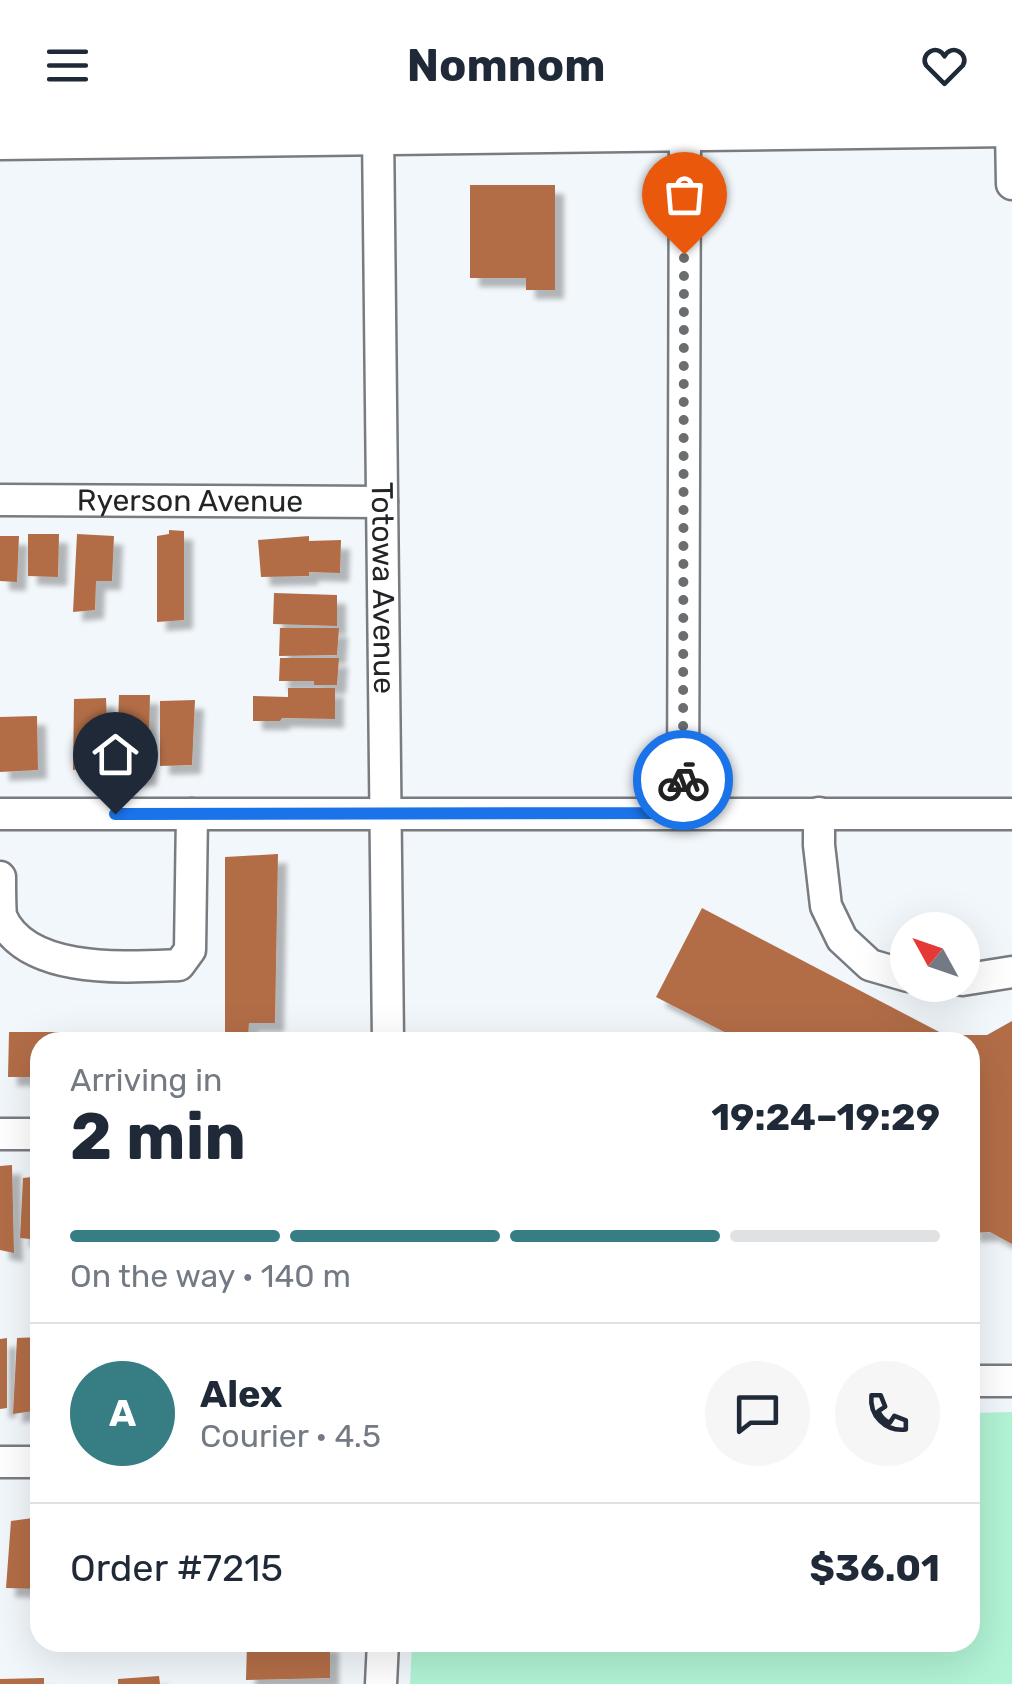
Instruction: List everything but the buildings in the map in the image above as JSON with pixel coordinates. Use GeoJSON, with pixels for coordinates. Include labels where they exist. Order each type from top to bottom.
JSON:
{"type":"FeatureCollection","features":[{"type":"Feature","properties":{"kind":"street"},"geometry":{"type":"LineString","coordinates":[[0,144],[378,134],[1012,131],[1012,184]]}},
{"type":"Feature","properties":{"kind":"street"},"geometry":{"type":"LineString","coordinates":[[683,813],[684,132]]}},
{"type":"Feature","properties":{"kind":"street","name":"Totowa Avenue"},"geometry":{"type":"LineString","coordinates":[[378,134],[388,1032]]}},
{"type":"Feature","properties":{"kind":"street","name":"Ryerson Avenue"},"geometry":{"type":"LineString","coordinates":[[0,500],[382,502]]}},
{"type":"Feature","properties":{"kind":"street"},"geometry":{"type":"LineString","coordinates":[[819,813],[826,906],[842,939],[870,965],[890,971]]}},
{"type":"Feature","properties":{"kind":"street"},"geometry":{"type":"LineString","coordinates":[[0,814],[1012,814]]}},
{"type":"Feature","properties":{"kind":"street"},"geometry":{"type":"LineString","coordinates":[[0,878],[0,914],[17,938],[52,959],[99,966],[179,965],[190,950],[192,814]]}},
{"type":"Feature","properties":{"kind":"street"},"geometry":{"type":"LineString","coordinates":[[980,977],[1012,972]]}},
{"type":"Feature","properties":{"kind":"street"},"geometry":{"type":"LineString","coordinates":[[0,1134],[30,1134]]}},
{"type":"Feature","properties":{"kind":"street"},"geometry":{"type":"LineString","coordinates":[[980,1380],[1012,1381]]}},
{"type":"Feature","properties":{"kind":"street"},"geometry":{"type":"LineString","coordinates":[[0,1462],[30,1462]]}},
{"type":"Feature","properties":{"kind":"street"},"geometry":{"type":"LineString","coordinates":[[381,1684],[383,1652]]}},
{"type":"Feature","properties":{"kind":"green space"},"geometry":{"type":"Polygon","coordinates":[[[1012,1412],[1012,1684],[410,1684],[412,1652],[980,1652],[980,1413],[1012,1412]]]}},
{"type":"Feature","properties":{"kind":"way so far"},"geometry":{"type":"LineString","coordinates":[[683,780],[684,254]]}},
{"type":"Feature","properties":{"kind":"route"},"geometry":{"type":"LineString","coordinates":[[115,814],[683,813],[683,780]]}}]}
